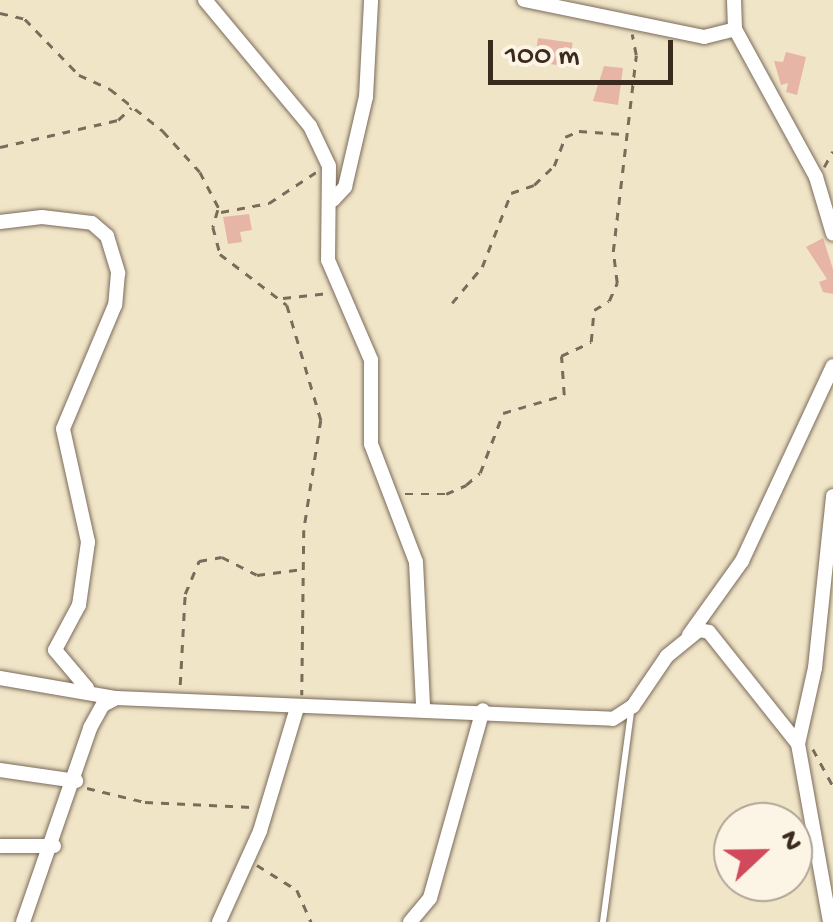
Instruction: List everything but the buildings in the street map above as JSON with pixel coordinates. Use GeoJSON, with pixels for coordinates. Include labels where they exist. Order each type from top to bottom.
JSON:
{"type":"FeatureCollection","features":[{"type":"Feature","properties":{"kind":"street"},"geometry":{"type":"LineString","coordinates":[[205,0],[304,119],[328,164],[333,200],[326,247],[339,294],[370,360],[369,430],[418,574],[423,706]]}},
{"type":"Feature","properties":{"kind":"street"},"geometry":{"type":"LineString","coordinates":[[333,200],[345,186],[368,89],[370,0]]}},
{"type":"Feature","properties":{"kind":"street"},"geometry":{"type":"LineString","coordinates":[[524,0],[709,38],[735,28]]}},
{"type":"Feature","properties":{"kind":"street"},"geometry":{"type":"LineString","coordinates":[[734,0],[735,28],[816,177],[833,234]]}},
{"type":"Feature","properties":{"kind":"street"},"geometry":{"type":"LineString","coordinates":[[0,222],[42,217],[92,223],[107,236],[118,274],[115,305],[63,429],[88,542],[79,606],[56,650],[87,688]]}},
{"type":"Feature","properties":{"kind":"street"},"geometry":{"type":"LineString","coordinates":[[0,678],[87,688],[116,698],[297,708],[423,706],[614,719],[633,706],[742,562],[833,366]]}},
{"type":"Feature","properties":{"kind":"street"},"geometry":{"type":"LineString","coordinates":[[830,922],[800,737],[833,496]]}},
{"type":"Feature","properties":{"kind":"street"},"geometry":{"type":"LineString","coordinates":[[688,635],[709,632],[800,737]]}},
{"type":"Feature","properties":{"kind":"street"},"geometry":{"type":"LineString","coordinates":[[23,922],[54,846],[96,716],[116,698]]}},
{"type":"Feature","properties":{"kind":"street"},"geometry":{"type":"LineString","coordinates":[[219,922],[268,806],[297,708]]}},
{"type":"Feature","properties":{"kind":"street"},"geometry":{"type":"LineString","coordinates":[[410,922],[430,898],[483,710]]}},
{"type":"Feature","properties":{"kind":"street"},"geometry":{"type":"LineString","coordinates":[[0,770],[75,783]]}},
{"type":"Feature","properties":{"kind":"street"},"geometry":{"type":"LineString","coordinates":[[0,846],[54,846]]}},
{"type":"Feature","properties":{"kind":"lane"},"geometry":{"type":"LineString","coordinates":[[603,922],[633,706]]}},
{"type":"Feature","properties":{"kind":"path"},"geometry":{"type":"LineString","coordinates":[[0,12],[25,20],[79,74],[132,107],[200,172],[218,210],[213,227],[220,254],[281,298],[322,430],[306,500],[297,708]]}},
{"type":"Feature","properties":{"kind":"path"},"geometry":{"type":"LineString","coordinates":[[389,492],[446,494],[466,485],[480,473],[503,413],[564,395],[561,356],[591,342],[594,310],[609,302],[617,283],[613,260],[626,162],[623,134],[636,56],[633,22]]}},
{"type":"Feature","properties":{"kind":"path"},"geometry":{"type":"LineString","coordinates":[[0,147],[118,120],[132,107]]}},
{"type":"Feature","properties":{"kind":"path"},"geometry":{"type":"LineString","coordinates":[[452,303],[482,267],[512,192],[534,185],[554,166],[565,137],[579,130],[623,134]]}},
{"type":"Feature","properties":{"kind":"path"},"geometry":{"type":"LineString","coordinates":[[816,177],[833,150]]}},
{"type":"Feature","properties":{"kind":"path"},"geometry":{"type":"LineString","coordinates":[[218,210],[269,203],[328,164]]}},
{"type":"Feature","properties":{"kind":"path"},"geometry":{"type":"LineString","coordinates":[[281,298],[339,294]]}},
{"type":"Feature","properties":{"kind":"path"},"geometry":{"type":"LineString","coordinates":[[179,702],[185,594],[199,562],[222,558],[257,575],[302,569]]}},
{"type":"Feature","properties":{"kind":"path"},"geometry":{"type":"LineString","coordinates":[[800,737],[833,786]]}},
{"type":"Feature","properties":{"kind":"path"},"geometry":{"type":"LineString","coordinates":[[75,783],[145,802],[268,806]]}},
{"type":"Feature","properties":{"kind":"path"},"geometry":{"type":"LineString","coordinates":[[248,858],[297,890],[311,922]]}}]}
